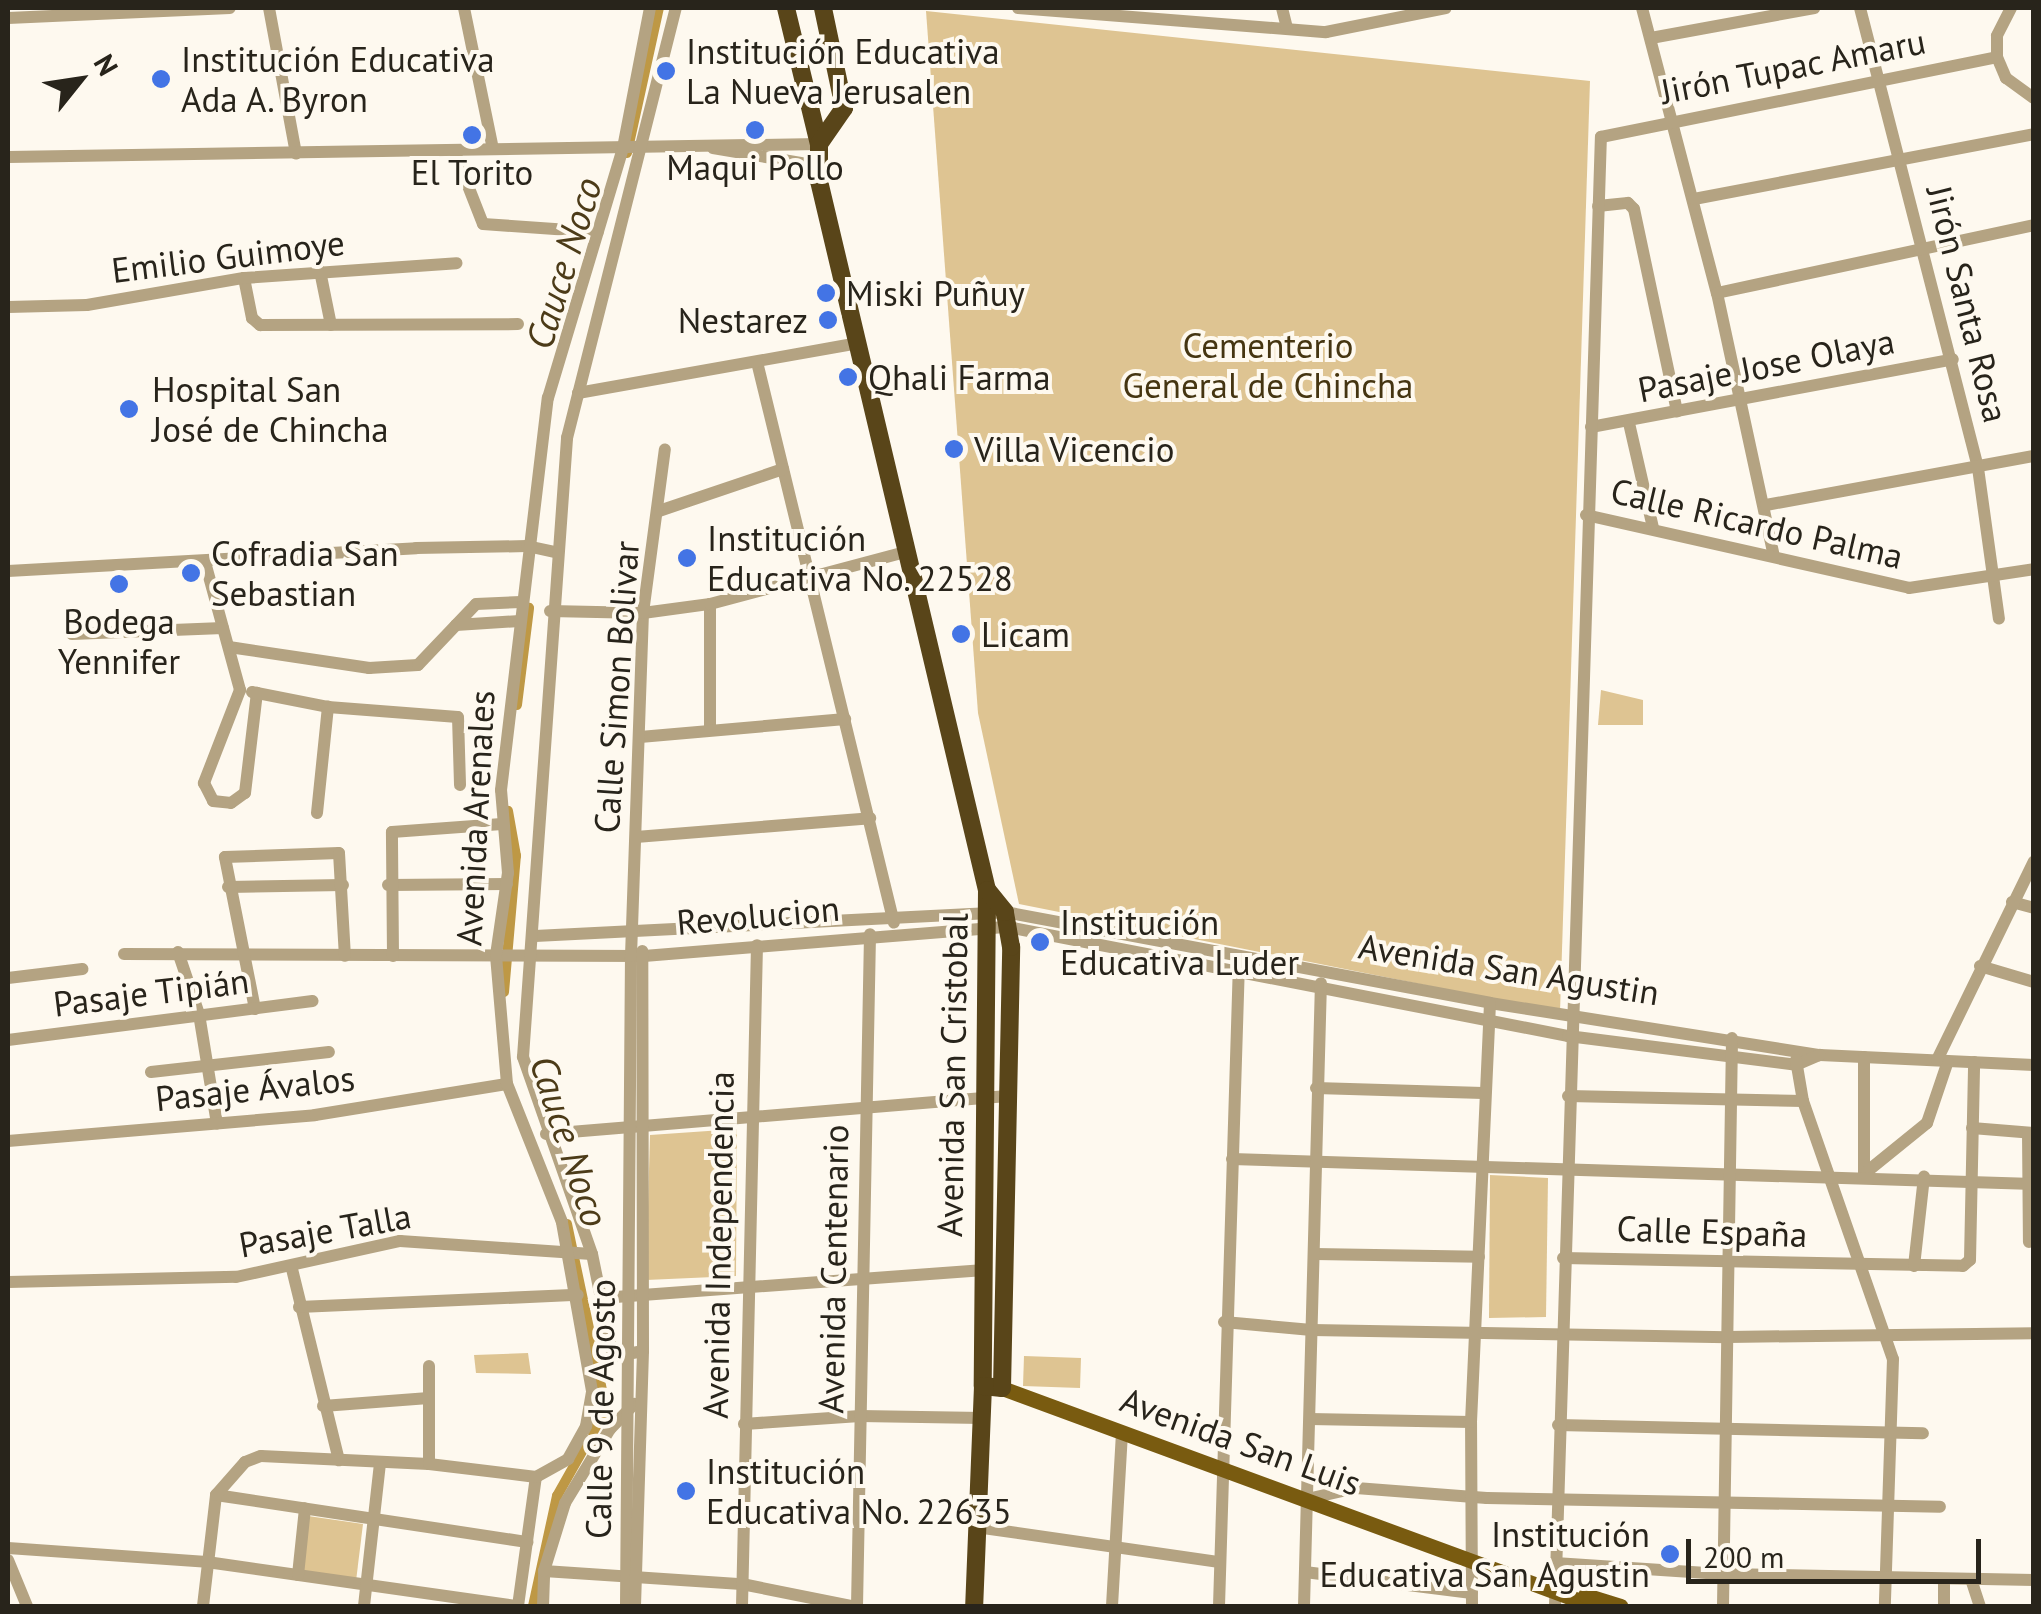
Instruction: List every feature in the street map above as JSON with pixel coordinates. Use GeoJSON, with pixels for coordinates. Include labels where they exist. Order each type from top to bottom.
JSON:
{"type":"FeatureCollection","features":[{"type":"Feature","properties":{"kind":"highway"},"geometry":{"type":"LineString","coordinates":[[786,8],[819,144]]}},
{"type":"Feature","properties":{"kind":"highway"},"geometry":{"type":"LineString","coordinates":[[819,144],[844,108],[823,8]]}},
{"type":"Feature","properties":{"kind":"highway","name":"Avenida San Cristobal"},"geometry":{"type":"LineString","coordinates":[[819,144],[818,166],[987,890],[1005,920],[986,1098],[981,1270],[983,1386],[974,1606]]}},
{"type":"Feature","properties":{"kind":"highway"},"geometry":{"type":"LineString","coordinates":[[1002,1388],[1010,1096],[1005,920]]}},
{"type":"Feature","properties":{"kind":"highway"},"geometry":{"type":"LineString","coordinates":[[982,1235],[1006,1234]]}},
{"type":"Feature","properties":{"kind":"highway","name":"Avenida San Luis"},"geometry":{"type":"LineString","coordinates":[[983,1386],[1002,1388]]}},
{"type":"Feature","properties":{"kind":"main road","name":"Avenida San Luis"},"geometry":{"type":"LineString","coordinates":[[1002,1388],[1475,1561],[1555,1595],[1594,1606]]}},
{"type":"Feature","properties":{"kind":"main road","name":"Avenida San Luis"},"geometry":{"type":"LineString","coordinates":[[1555,1595],[1620,1606]]}},
{"type":"Feature","properties":{"kind":"street"},"geometry":{"type":"LineString","coordinates":[[8,18],[230,8]]}},
{"type":"Feature","properties":{"kind":"street"},"geometry":{"type":"LineString","coordinates":[[269,8],[296,154]]}},
{"type":"Feature","properties":{"kind":"street"},"geometry":{"type":"LineString","coordinates":[[464,8],[494,149]]}},
{"type":"Feature","properties":{"kind":"street","name":"Avenida Arenales"},"geometry":{"type":"LineString","coordinates":[[578,1253],[507,1084],[497,956],[506,884],[502,824],[527,546],[548,398],[623,148],[650,8]]}},
{"type":"Feature","properties":{"kind":"street","name":"Avenida Arenales"},"geometry":{"type":"LineString","coordinates":[[536,1477],[560,1467],[580,1441],[601,1360],[578,1296],[578,1253],[522,1057],[535,936],[555,552],[578,392],[676,8]]}},
{"type":"Feature","properties":{"kind":"street"},"geometry":{"type":"LineString","coordinates":[[1018,8],[1326,32],[1446,8]]}},
{"type":"Feature","properties":{"kind":"street"},"geometry":{"type":"LineString","coordinates":[[1282,8],[1287,28]]}},
{"type":"Feature","properties":{"kind":"street"},"geometry":{"type":"LineString","coordinates":[[1642,8],[1718,292],[1766,505],[1773,554]]}},
{"type":"Feature","properties":{"kind":"street"},"geometry":{"type":"LineString","coordinates":[[1651,38],[1814,8]]}},
{"type":"Feature","properties":{"kind":"street","name":"Jirón Santa Rosa"},"geometry":{"type":"LineString","coordinates":[[1860,8],[1978,468],[1999,619]]}},
{"type":"Feature","properties":{"kind":"street"},"geometry":{"type":"LineString","coordinates":[[2011,8],[1996,36],[1997,58],[2006,78],[2034,98]]}},
{"type":"Feature","properties":{"kind":"street","name":"Jirón Tupac Amaru"},"geometry":{"type":"LineString","coordinates":[[1598,206],[1601,137],[1673,119],[1997,58]]}},
{"type":"Feature","properties":{"kind":"street"},"geometry":{"type":"LineString","coordinates":[[1694,200],[2034,134]]}},
{"type":"Feature","properties":{"kind":"street"},"geometry":{"type":"LineString","coordinates":[[8,156],[819,144]]}},
{"type":"Feature","properties":{"kind":"street"},"geometry":{"type":"LineString","coordinates":[[713,148],[818,166]]}},
{"type":"Feature","properties":{"kind":"street"},"geometry":{"type":"LineString","coordinates":[[454,150],[483,224],[598,232]]}},
{"type":"Feature","properties":{"kind":"street"},"geometry":{"type":"LineString","coordinates":[[1555,1595],[1568,1036],[1598,206],[1628,203],[1634,210],[1677,411]]}},
{"type":"Feature","properties":{"kind":"street"},"geometry":{"type":"LineString","coordinates":[[1718,292],[2034,224]]}},
{"type":"Feature","properties":{"kind":"street","name":"Emilio Guimoye"},"geometry":{"type":"LineString","coordinates":[[8,308],[87,305],[244,278],[456,263]]}},
{"type":"Feature","properties":{"kind":"street"},"geometry":{"type":"LineString","coordinates":[[320,271],[332,325]]}},
{"type":"Feature","properties":{"kind":"street"},"geometry":{"type":"LineString","coordinates":[[244,278],[255,322],[518,324]]}},
{"type":"Feature","properties":{"kind":"street"},"geometry":{"type":"LineString","coordinates":[[578,392],[859,343]]}},
{"type":"Feature","properties":{"kind":"street","name":"Pasaje Jose Olaya"},"geometry":{"type":"LineString","coordinates":[[1591,428],[1953,359]]}},
{"type":"Feature","properties":{"kind":"street"},"geometry":{"type":"LineString","coordinates":[[757,362],[806,580],[870,818],[896,933]]}},
{"type":"Feature","properties":{"kind":"street"},"geometry":{"type":"LineString","coordinates":[[1629,423],[1653,528]]}},
{"type":"Feature","properties":{"kind":"street","name":"Calle Simon Bolivar"},"geometry":{"type":"LineString","coordinates":[[634,930],[643,613],[665,449]]}},
{"type":"Feature","properties":{"kind":"street"},"geometry":{"type":"LineString","coordinates":[[1766,505],[2034,456]]}},
{"type":"Feature","properties":{"kind":"street"},"geometry":{"type":"LineString","coordinates":[[659,511],[783,470]]}},
{"type":"Feature","properties":{"kind":"street","name":"Calle Ricardo Palma"},"geometry":{"type":"LineString","coordinates":[[1586,515],[1773,554],[1908,588],[2034,569]]}},
{"type":"Feature","properties":{"kind":"street"},"geometry":{"type":"LineString","coordinates":[[8,571],[527,546],[555,552]]}},
{"type":"Feature","properties":{"kind":"street"},"geometry":{"type":"LineString","coordinates":[[550,611],[643,613],[710,604],[909,551]]}},
{"type":"Feature","properties":{"kind":"street"},"geometry":{"type":"LineString","coordinates":[[205,562],[240,690],[204,784],[206,797],[220,803],[245,793],[257,693]]}},
{"type":"Feature","properties":{"kind":"street"},"geometry":{"type":"LineString","coordinates":[[229,646],[369,668],[418,665],[476,604],[522,602]]}},
{"type":"Feature","properties":{"kind":"street"},"geometry":{"type":"LineString","coordinates":[[710,604],[710,728]]}},
{"type":"Feature","properties":{"kind":"street"},"geometry":{"type":"LineString","coordinates":[[456,625],[520,621]]}},
{"type":"Feature","properties":{"kind":"street"},"geometry":{"type":"LineString","coordinates":[[72,634],[222,628]]}},
{"type":"Feature","properties":{"kind":"street"},"geometry":{"type":"LineString","coordinates":[[240,690],[328,708],[458,717],[460,785]]}},
{"type":"Feature","properties":{"kind":"street"},"geometry":{"type":"LineString","coordinates":[[317,814],[328,708]]}},
{"type":"Feature","properties":{"kind":"street"},"geometry":{"type":"LineString","coordinates":[[640,737],[710,728],[845,720]]}},
{"type":"Feature","properties":{"kind":"street"},"geometry":{"type":"LineString","coordinates":[[636,837],[870,818]]}},
{"type":"Feature","properties":{"kind":"street"},"geometry":{"type":"LineString","coordinates":[[393,956],[388,885],[392,832],[502,824]]}},
{"type":"Feature","properties":{"kind":"street"},"geometry":{"type":"LineString","coordinates":[[255,1009],[228,887],[228,856],[336,852],[343,885],[345,956]]}},
{"type":"Feature","properties":{"kind":"street"},"geometry":{"type":"LineString","coordinates":[[1864,1174],[1927,1123],[1943,1060],[1980,966],[2034,861]]}},
{"type":"Feature","properties":{"kind":"street"},"geometry":{"type":"LineString","coordinates":[[388,885],[506,884]]}},
{"type":"Feature","properties":{"kind":"street"},"geometry":{"type":"LineString","coordinates":[[228,887],[343,885]]}},
{"type":"Feature","properties":{"kind":"street"},"geometry":{"type":"LineString","coordinates":[[2012,902],[2034,908]]}},
{"type":"Feature","properties":{"kind":"street","name":"Revolucion"},"geometry":{"type":"LineString","coordinates":[[535,936],[893,916],[1005,920]]}},
{"type":"Feature","properties":{"kind":"street","name":"Avenida San Agustin"},"geometry":{"type":"LineString","coordinates":[[1005,920],[1239,955],[1490,1004],[1794,1046],[1820,1055],[2034,1065]]}},
{"type":"Feature","properties":{"kind":"street","name":"Avenida San Agustin"},"geometry":{"type":"LineString","coordinates":[[1005,920],[1486,1022],[1733,1060],[1796,1065]]}},
{"type":"Feature","properties":{"kind":"street","name":"Revolucion"},"geometry":{"type":"LineString","coordinates":[[124,954],[638,956],[1005,920]]}},
{"type":"Feature","properties":{"kind":"street","name":"Calle 9 de Agosto"},"geometry":{"type":"LineString","coordinates":[[626,1606],[631,1575],[638,1353],[638,956],[634,930]]}},
{"type":"Feature","properties":{"kind":"street","name":"Avenida Centenario"},"geometry":{"type":"LineString","coordinates":[[854,1606],[870,934]]}},
{"type":"Feature","properties":{"kind":"street","name":"Avenida Independencia"},"geometry":{"type":"LineString","coordinates":[[742,1606],[749,1117],[757,945]]}},
{"type":"Feature","properties":{"kind":"street"},"geometry":{"type":"LineString","coordinates":[[178,952],[199,1014],[217,1124]]}},
{"type":"Feature","properties":{"kind":"street"},"geometry":{"type":"LineString","coordinates":[[1218,1606],[1224,1322],[1239,955]]}},
{"type":"Feature","properties":{"kind":"street"},"geometry":{"type":"LineString","coordinates":[[1980,966],[2034,982]]}},
{"type":"Feature","properties":{"kind":"street"},"geometry":{"type":"LineString","coordinates":[[8,978],[82,969]]}},
{"type":"Feature","properties":{"kind":"street"},"geometry":{"type":"LineString","coordinates":[[1304,1606],[1322,971]]}},
{"type":"Feature","properties":{"kind":"street","name":"Pasaje Tipián"},"geometry":{"type":"LineString","coordinates":[[8,1040],[307,1002]]}},
{"type":"Feature","properties":{"kind":"street"},"geometry":{"type":"LineString","coordinates":[[1304,1572],[1472,1600],[1475,1561],[1471,1422],[1482,1093],[1490,1004]]}},
{"type":"Feature","properties":{"kind":"street"},"geometry":{"type":"LineString","coordinates":[[1723,1606],[1734,1171],[1732,1038]]}},
{"type":"Feature","properties":{"kind":"street"},"geometry":{"type":"LineString","coordinates":[[1794,1046],[1804,1101],[1893,1360],[1885,1606]]}},
{"type":"Feature","properties":{"kind":"street"},"geometry":{"type":"LineString","coordinates":[[151,1072],[209,1070],[329,1052]]}},
{"type":"Feature","properties":{"kind":"street"},"geometry":{"type":"LineString","coordinates":[[1796,1065],[1820,1055]]}},
{"type":"Feature","properties":{"kind":"street"},"geometry":{"type":"LineString","coordinates":[[1864,1057],[1864,1174]]}},
{"type":"Feature","properties":{"kind":"street"},"geometry":{"type":"LineString","coordinates":[[1970,1178],[1974,1062]]}},
{"type":"Feature","properties":{"kind":"street","name":"Pasaje Ávalos"},"geometry":{"type":"LineString","coordinates":[[8,1141],[217,1124],[507,1084]]}},
{"type":"Feature","properties":{"kind":"street"},"geometry":{"type":"LineString","coordinates":[[1316,1088],[1482,1093]]}},
{"type":"Feature","properties":{"kind":"street"},"geometry":{"type":"LineString","coordinates":[[546,1134],[1010,1096]]}},
{"type":"Feature","properties":{"kind":"street"},"geometry":{"type":"LineString","coordinates":[[1568,1096],[1804,1101]]}},
{"type":"Feature","properties":{"kind":"street"},"geometry":{"type":"LineString","coordinates":[[1972,1128],[2031,1133],[2028,1242]]}},
{"type":"Feature","properties":{"kind":"street"},"geometry":{"type":"LineString","coordinates":[[1232,1158],[1564,1169],[1829,1172],[2031,1184]]}},
{"type":"Feature","properties":{"kind":"street"},"geometry":{"type":"LineString","coordinates":[[1914,1266],[1924,1176]]}},
{"type":"Feature","properties":{"kind":"street","name":"Calle España"},"geometry":{"type":"LineString","coordinates":[[1562,1258],[1962,1266],[1970,1260],[1970,1178]]}},
{"type":"Feature","properties":{"kind":"street","name":"Pasaje Talla"},"geometry":{"type":"LineString","coordinates":[[8,1282],[236,1277],[292,1269],[400,1241],[578,1253]]}},
{"type":"Feature","properties":{"kind":"street"},"geometry":{"type":"LineString","coordinates":[[578,1253],[602,1298],[601,1360],[638,1353]]}},
{"type":"Feature","properties":{"kind":"street"},"geometry":{"type":"LineString","coordinates":[[1315,1254],[1479,1257]]}},
{"type":"Feature","properties":{"kind":"street"},"geometry":{"type":"LineString","coordinates":[[292,1269],[339,1460]]}},
{"type":"Feature","properties":{"kind":"street"},"geometry":{"type":"LineString","coordinates":[[602,1298],[981,1270]]}},
{"type":"Feature","properties":{"kind":"street"},"geometry":{"type":"LineString","coordinates":[[299,1307],[578,1296]]}},
{"type":"Feature","properties":{"kind":"street"},"geometry":{"type":"LineString","coordinates":[[1224,1322],[1312,1330],[1728,1337],[2034,1332]]}},
{"type":"Feature","properties":{"kind":"street"},"geometry":{"type":"LineString","coordinates":[[429,1366],[429,1464]]}},
{"type":"Feature","properties":{"kind":"street"},"geometry":{"type":"LineString","coordinates":[[323,1406],[429,1398]]}},
{"type":"Feature","properties":{"kind":"street"},"geometry":{"type":"LineString","coordinates":[[543,1606],[544,1572],[565,1502],[637,1401]]}},
{"type":"Feature","properties":{"kind":"street"},"geometry":{"type":"LineString","coordinates":[[744,1424],[860,1416],[982,1418]]}},
{"type":"Feature","properties":{"kind":"street"},"geometry":{"type":"LineString","coordinates":[[1310,1419],[1471,1422]]}},
{"type":"Feature","properties":{"kind":"street"},"geometry":{"type":"LineString","coordinates":[[1558,1424],[1922,1432]]}},
{"type":"Feature","properties":{"kind":"street"},"geometry":{"type":"LineString","coordinates":[[1112,1606],[1122,1432]]}},
{"type":"Feature","properties":{"kind":"street"},"geometry":{"type":"LineString","coordinates":[[8,1548],[207,1562],[518,1606],[536,1477],[429,1464],[262,1456],[245,1462],[216,1496],[207,1562],[202,1606]]}},
{"type":"Feature","properties":{"kind":"street"},"geometry":{"type":"LineString","coordinates":[[364,1606],[380,1464]]}},
{"type":"Feature","properties":{"kind":"street"},"geometry":{"type":"LineString","coordinates":[[1306,1499],[1356,1488],[1472,1496],[1940,1507]]}},
{"type":"Feature","properties":{"kind":"street"},"geometry":{"type":"LineString","coordinates":[[216,1496],[372,1516],[527,1542]]}},
{"type":"Feature","properties":{"kind":"street"},"geometry":{"type":"LineString","coordinates":[[298,1575],[306,1508]]}},
{"type":"Feature","properties":{"kind":"street"},"geometry":{"type":"LineString","coordinates":[[976,1527],[1219,1562]]}},
{"type":"Feature","properties":{"kind":"street"},"geometry":{"type":"LineString","coordinates":[[8,1560],[26,1606]]}},
{"type":"Feature","properties":{"kind":"street"},"geometry":{"type":"LineString","coordinates":[[1555,1563],[1722,1574],[2034,1580]]}},
{"type":"Feature","properties":{"kind":"street"},"geometry":{"type":"LineString","coordinates":[[544,1572],[742,1584],[854,1606]]}},
{"type":"Feature","properties":{"kind":"street","name":"Calle 9 de Agosto"},"geometry":{"type":"LineString","coordinates":[[631,1575],[635,1606]]}},
{"type":"Feature","properties":{"kind":"street"},"geometry":{"type":"LineString","coordinates":[[1944,1579],[1944,1606]]}},
{"type":"Feature","properties":{"kind":"street"},"geometry":{"type":"LineString","coordinates":[[1971,1579],[1980,1606]]}},
{"type":"Feature","properties":{"kind":"green space","name":"Cementerio General de Chincha"},"geometry":{"type":"Polygon","coordinates":[[[926,11],[1590,81],[1560,1012],[1019,904],[978,713],[926,11]]]}},
{"type":"Feature","properties":{"kind":"green space"},"geometry":{"type":"Polygon","coordinates":[[[1601,690],[1643,700],[1643,725],[1598,725],[1601,690]]]}},
{"type":"Feature","properties":{"kind":"green space"},"geometry":{"type":"Polygon","coordinates":[[[737,1129],[736,1276],[646,1280],[650,1135],[737,1129]]]}},
{"type":"Feature","properties":{"kind":"green space"},"geometry":{"type":"Polygon","coordinates":[[[1490,1175],[1548,1178],[1546,1317],[1489,1318],[1490,1175]]]}},
{"type":"Feature","properties":{"kind":"green space"},"geometry":{"type":"Polygon","coordinates":[[[528,1353],[531,1374],[476,1373],[474,1355],[528,1353]]]}},
{"type":"Feature","properties":{"kind":"green space"},"geometry":{"type":"Polygon","coordinates":[[[1024,1356],[1081,1358],[1080,1388],[1023,1386],[1024,1356]]]}},
{"type":"Feature","properties":{"kind":"green space"},"geometry":{"type":"Polygon","coordinates":[[[308,1516],[363,1524],[356,1581],[300,1573],[308,1516]]]}},
{"type":"Feature","properties":{"kind":"waterway","name":"Cauce Noco"},"geometry":{"type":"LineString","coordinates":[[627,153],[659,8]]}},
{"type":"Feature","properties":{"kind":"waterway","name":"Cauce Noco"},"geometry":{"type":"LineString","coordinates":[[517,705],[529,608]]}},
{"type":"Feature","properties":{"kind":"waterway","name":"Cauce Noco"},"geometry":{"type":"LineString","coordinates":[[504,992],[516,856],[508,811]]}},
{"type":"Feature","properties":{"kind":"waterway","name":"Cauce Noco"},"geometry":{"type":"LineString","coordinates":[[533,1606],[557,1496],[606,1409],[567,1224]]}},
{"type":"Feature","properties":{"kind":"place","name":"Institución Educativa La Nueva Jerusalen"},"geometry":{"type":"Point","coordinates":[666,71]}},
{"type":"Feature","properties":{"kind":"place","name":"Institución Educativa Ada A. Byron"},"geometry":{"type":"Point","coordinates":[161,79]}},
{"type":"Feature","properties":{"kind":"place","name":"Maqui Pollo"},"geometry":{"type":"Point","coordinates":[755,130]}},
{"type":"Feature","properties":{"kind":"place","name":"El Torito"},"geometry":{"type":"Point","coordinates":[472,135]}},
{"type":"Feature","properties":{"kind":"place","name":"Miski Puñuy"},"geometry":{"type":"Point","coordinates":[826,293]}},
{"type":"Feature","properties":{"kind":"place","name":"Nestarez"},"geometry":{"type":"Point","coordinates":[828,320]}},
{"type":"Feature","properties":{"kind":"place","name":"Qhali Farma"},"geometry":{"type":"Point","coordinates":[848,377]}},
{"type":"Feature","properties":{"kind":"place","name":"Hospital San José de Chincha"},"geometry":{"type":"Point","coordinates":[129,409]}},
{"type":"Feature","properties":{"kind":"place","name":"Villa Vicencio"},"geometry":{"type":"Point","coordinates":[954,449]}},
{"type":"Feature","properties":{"kind":"place","name":"Institución Educativa No. 22528"},"geometry":{"type":"Point","coordinates":[687,558]}},
{"type":"Feature","properties":{"kind":"place","name":"Cofradia San Sebastian"},"geometry":{"type":"Point","coordinates":[191,573]}},
{"type":"Feature","properties":{"kind":"place","name":"Bodega Yennifer"},"geometry":{"type":"Point","coordinates":[119,584]}},
{"type":"Feature","properties":{"kind":"place","name":"Licam"},"geometry":{"type":"Point","coordinates":[961,634]}},
{"type":"Feature","properties":{"kind":"place","name":"Institución Educativa Luder"},"geometry":{"type":"Point","coordinates":[1040,942]}},
{"type":"Feature","properties":{"kind":"place","name":"Institución Educativa No. 22635"},"geometry":{"type":"Point","coordinates":[686,1491]}},
{"type":"Feature","properties":{"kind":"place","name":"Institución Educativa San Agustin"},"geometry":{"type":"Point","coordinates":[1670,1554]}}]}
